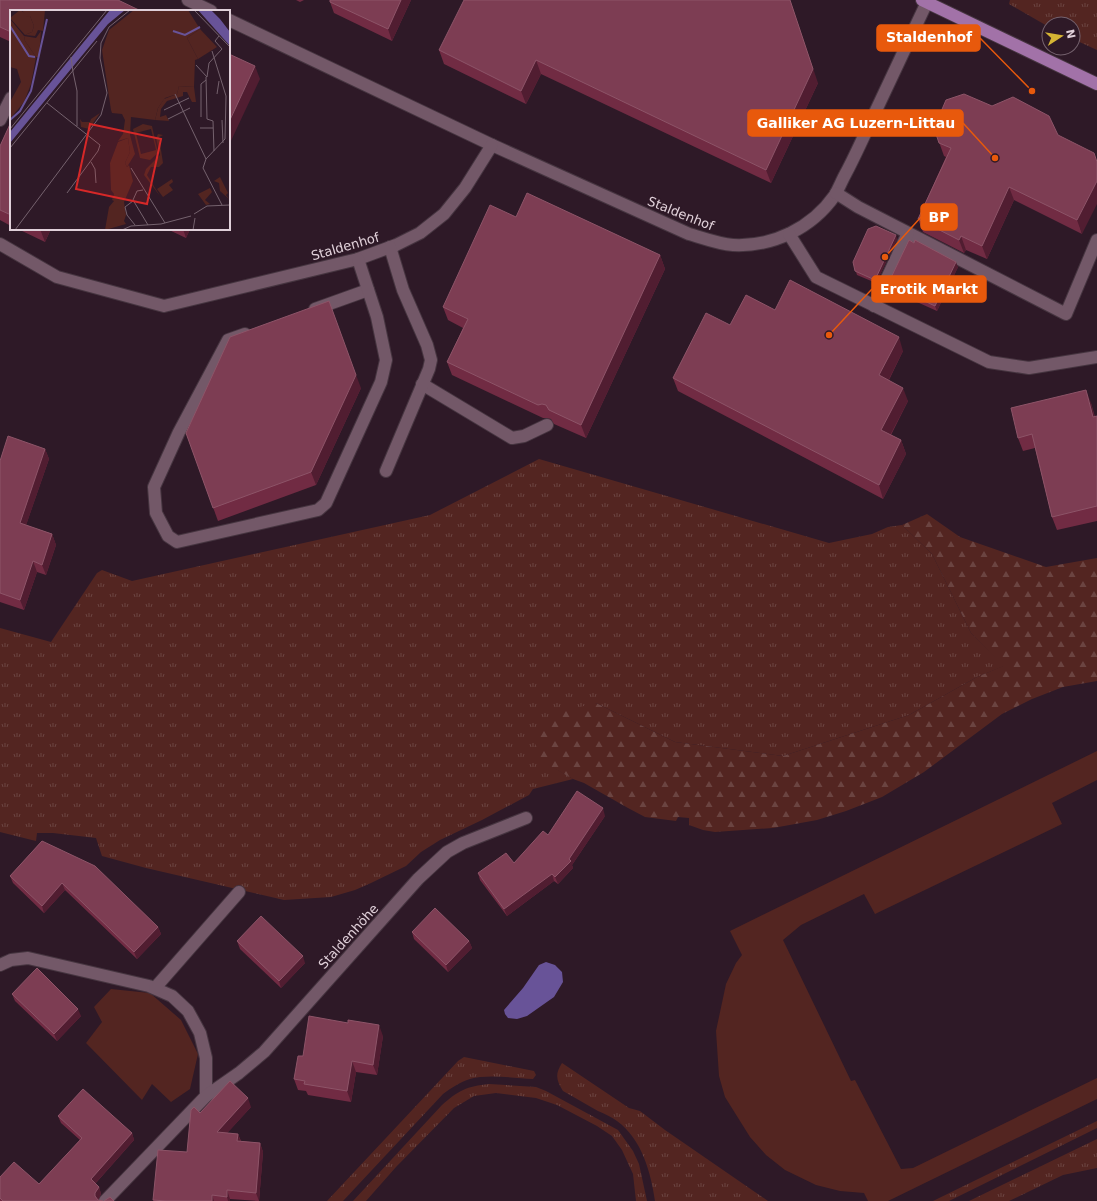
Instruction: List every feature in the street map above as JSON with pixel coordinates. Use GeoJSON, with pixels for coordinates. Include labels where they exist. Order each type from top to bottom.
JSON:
{"type":"FeatureCollection","features":[{"type":"Feature","properties":{"kind":"main road"},"geometry":{"type":"LineString","coordinates":[[926,1],[1097,84]]}},
{"type":"Feature","properties":{"kind":"street"},"geometry":{"type":"LineString","coordinates":[[188,0],[209,10]]}},
{"type":"Feature","properties":{"kind":"street","name":"Staldenhof"},"geometry":{"type":"LineString","coordinates":[[230,20],[492,144],[689,234],[733,245],[753,244],[773,240],[790,234],[808,223],[824,208],[836,193],[926,1]]}},
{"type":"Feature","properties":{"kind":"street"},"geometry":{"type":"LineString","coordinates":[[0,120],[10,100]]}},
{"type":"Feature","properties":{"kind":"street","name":"Staldenhof"},"geometry":{"type":"LineString","coordinates":[[0,244],[57,277],[164,306],[358,259],[390,247],[420,233],[444,214],[465,188],[492,144]]}},
{"type":"Feature","properties":{"kind":"street"},"geometry":{"type":"LineString","coordinates":[[836,193],[858,207],[1066,314],[1097,240]]}},
{"type":"Feature","properties":{"kind":"street"},"geometry":{"type":"LineString","coordinates":[[874,306],[908,233]]}},
{"type":"Feature","properties":{"kind":"street"},"geometry":{"type":"LineString","coordinates":[[790,234],[816,278],[989,362],[1029,368],[1097,357]]}},
{"type":"Feature","properties":{"kind":"street"},"geometry":{"type":"LineString","coordinates":[[386,471],[422,384],[430,369],[431,360],[427,345],[404,290],[390,247]]}},
{"type":"Feature","properties":{"kind":"street"},"geometry":{"type":"LineString","coordinates":[[257,330],[228,340],[179,432],[154,487],[156,513],[168,536],[177,542],[318,510],[326,503],[381,382],[386,360],[377,317],[358,259]]}},
{"type":"Feature","properties":{"kind":"street"},"geometry":{"type":"LineString","coordinates":[[302,314],[368,290]]}},
{"type":"Feature","properties":{"kind":"street"},"geometry":{"type":"LineString","coordinates":[[422,384],[512,438],[524,436],[547,425]]}},
{"type":"Feature","properties":{"kind":"street","name":"Staldenhöhe"},"geometry":{"type":"LineString","coordinates":[[105,1201],[206,1096],[239,1073],[264,1052],[418,879],[447,852],[463,843],[526,818]]}},
{"type":"Feature","properties":{"kind":"street"},"geometry":{"type":"LineString","coordinates":[[154,988],[239,892]]}},
{"type":"Feature","properties":{"kind":"street"},"geometry":{"type":"LineString","coordinates":[[0,965],[11,960],[28,958],[141,984],[172,996],[188,1012],[200,1033],[206,1058],[206,1096]]}},
{"type":"Feature","properties":{"kind":"green space"},"geometry":{"type":"Polygon","coordinates":[[[1010,0],[1097,0],[1097,50],[1081,43],[1081,16],[1041,16],[1041,22],[1009,4],[1010,0]]]}},
{"type":"Feature","properties":{"kind":"green space"},"geometry":{"type":"Polygon","coordinates":[[[539,459],[829,543],[872,534],[888,527],[902,525],[932,554],[971,633],[1004,666],[977,677],[909,715],[783,756],[675,742],[596,703],[536,757],[573,779],[533,789],[529,795],[440,840],[421,852],[406,866],[355,890],[331,897],[284,900],[146,868],[102,856],[96,838],[53,833],[37,833],[36,841],[0,832],[0,628],[51,642],[97,573],[102,570],[132,581],[430,515],[539,459]]]}},
{"type":"Feature","properties":{"kind":"green space"},"geometry":{"type":"Polygon","coordinates":[[[927,514],[960,537],[1046,567],[1097,558],[1097,681],[1063,687],[1032,699],[1002,714],[924,772],[882,797],[817,820],[773,828],[715,832],[689,825],[689,818],[678,817],[676,821],[645,817],[536,758],[535,734],[556,713],[596,703],[675,742],[783,756],[909,715],[977,677],[1003,666],[971,633],[932,554],[902,525],[927,514]]]}},
{"type":"Feature","properties":{"kind":"green space"},"geometry":{"type":"Polygon","coordinates":[[[1097,751],[1097,780],[1052,803],[1062,824],[875,914],[864,894],[801,925],[783,940],[851,1081],[855,1080],[901,1169],[913,1168],[1097,1078],[1097,1099],[888,1201],[868,1201],[864,1193],[840,1191],[816,1185],[785,1170],[766,1155],[750,1137],[725,1097],[719,1076],[716,1031],[726,984],[736,963],[742,955],[730,931],[1097,751]]]}},
{"type":"Feature","properties":{"kind":"green space"},"geometry":{"type":"Polygon","coordinates":[[[111,989],[150,993],[181,1020],[198,1054],[190,1089],[171,1102],[152,1084],[142,1100],[86,1043],[102,1022],[94,1007],[111,989]]]}},
{"type":"Feature","properties":{"kind":"green space"},"geometry":{"type":"Polygon","coordinates":[[[464,1057],[534,1071],[536,1075],[533,1079],[484,1077],[466,1080],[456,1085],[443,1094],[343,1201],[327,1201],[458,1061],[464,1057]]]}},
{"type":"Feature","properties":{"kind":"green space"},"geometry":{"type":"Polygon","coordinates":[[[562,1063],[629,1108],[640,1111],[768,1201],[655,1201],[648,1168],[633,1137],[626,1128],[615,1120],[563,1091],[557,1077],[558,1070],[562,1063]]]}},
{"type":"Feature","properties":{"kind":"green space"},"geometry":{"type":"Polygon","coordinates":[[[489,1084],[536,1087],[618,1130],[633,1151],[639,1164],[647,1201],[636,1201],[633,1174],[622,1150],[612,1136],[597,1126],[557,1105],[536,1098],[496,1093],[474,1096],[454,1108],[396,1167],[366,1201],[353,1201],[442,1105],[463,1090],[489,1084]]]}},
{"type":"Feature","properties":{"kind":"green space"},"geometry":{"type":"Polygon","coordinates":[[[1097,1121],[1097,1128],[949,1201],[933,1201],[1097,1121]]]}},
{"type":"Feature","properties":{"kind":"green space"},"geometry":{"type":"Polygon","coordinates":[[[1097,1139],[1097,1168],[1063,1175],[1009,1201],[969,1201],[1097,1139]]]}},
{"type":"Feature","properties":{"kind":"shaded area"},"geometry":{"type":"Polygon","coordinates":[[[546,962],[555,965],[562,972],[563,982],[554,997],[527,1016],[517,1019],[508,1018],[504,1010],[523,988],[539,965],[546,962]]]}},
{"type":"Feature","properties":{"kind":"building"},"geometry":{"type":"Polygon","coordinates":[[[0,0],[118,0],[139,10],[10,10],[10,32],[0,27],[0,0]]]}},
{"type":"Feature","properties":{"kind":"building"},"geometry":{"type":"Polygon","coordinates":[[[330,0],[401,0],[388,29],[330,2],[330,0]]]}},
{"type":"Feature","properties":{"kind":"building"},"geometry":{"type":"Polygon","coordinates":[[[464,0],[790,0],[813,69],[766,170],[536,60],[521,91],[439,50],[464,0]]]}},
{"type":"Feature","properties":{"kind":"building"},"geometry":{"type":"Polygon","coordinates":[[[230,54],[255,66],[230,120],[230,54]]]}},
{"type":"Feature","properties":{"kind":"building"},"geometry":{"type":"Polygon","coordinates":[[[964,94],[992,106],[1013,97],[1049,116],[1058,135],[1094,153],[1097,162],[1097,181],[1077,220],[1009,187],[982,246],[961,236],[959,240],[918,219],[951,148],[939,143],[934,128],[946,100],[964,94]]]}},
{"type":"Feature","properties":{"kind":"building"},"geometry":{"type":"Polygon","coordinates":[[[10,124],[10,215],[0,210],[0,146],[10,124]]]}},
{"type":"Feature","properties":{"kind":"building"},"geometry":{"type":"Polygon","coordinates":[[[527,193],[660,255],[581,425],[549,410],[546,405],[538,405],[447,362],[468,319],[443,307],[490,205],[516,217],[527,193]]]}},
{"type":"Feature","properties":{"kind":"building"},"geometry":{"type":"Polygon","coordinates":[[[876,226],[896,235],[875,280],[855,271],[853,262],[868,229],[876,226]]]}},
{"type":"Feature","properties":{"kind":"building"},"geometry":{"type":"Polygon","coordinates":[[[909,240],[914,243],[915,240],[956,262],[935,306],[888,284],[909,240]]]}},
{"type":"Feature","properties":{"kind":"building"},"geometry":{"type":"Polygon","coordinates":[[[790,280],[899,337],[879,375],[903,388],[881,430],[901,440],[879,485],[673,378],[706,313],[730,325],[746,295],[775,310],[790,280]]]}},
{"type":"Feature","properties":{"kind":"building"},"geometry":{"type":"Polygon","coordinates":[[[329,301],[356,375],[311,472],[213,508],[186,433],[230,337],[329,301]]]}},
{"type":"Feature","properties":{"kind":"building"},"geometry":{"type":"Polygon","coordinates":[[[1086,390],[1093,417],[1097,416],[1097,506],[1052,517],[1032,434],[1018,438],[1011,408],[1086,390]]]}},
{"type":"Feature","properties":{"kind":"building"},"geometry":{"type":"Polygon","coordinates":[[[8,436],[45,449],[20,523],[52,534],[42,565],[33,561],[20,600],[0,593],[0,461],[8,436]]]}},
{"type":"Feature","properties":{"kind":"building"},"geometry":{"type":"Polygon","coordinates":[[[577,791],[603,808],[569,859],[571,861],[555,877],[552,874],[504,909],[478,873],[506,853],[514,863],[543,831],[548,835],[577,791]]]}},
{"type":"Feature","properties":{"kind":"building"},"geometry":{"type":"Polygon","coordinates":[[[42,841],[95,866],[158,927],[134,952],[62,883],[42,906],[10,876],[42,841]]]}},
{"type":"Feature","properties":{"kind":"building"},"geometry":{"type":"Polygon","coordinates":[[[435,908],[469,941],[446,965],[412,932],[435,908]]]}},
{"type":"Feature","properties":{"kind":"building"},"geometry":{"type":"Polygon","coordinates":[[[261,916],[303,956],[279,981],[237,941],[261,916]]]}},
{"type":"Feature","properties":{"kind":"building"},"geometry":{"type":"Polygon","coordinates":[[[37,968],[78,1009],[54,1034],[12,994],[37,968]]]}},
{"type":"Feature","properties":{"kind":"building"},"geometry":{"type":"Polygon","coordinates":[[[309,1016],[348,1023],[348,1020],[379,1025],[373,1065],[352,1061],[347,1091],[304,1084],[305,1081],[294,1079],[298,1056],[303,1056],[309,1016]]]}},
{"type":"Feature","properties":{"kind":"building"},"geometry":{"type":"Polygon","coordinates":[[[230,1081],[248,1098],[217,1132],[238,1134],[237,1141],[260,1143],[256,1193],[227,1190],[227,1197],[212,1195],[212,1201],[153,1200],[158,1150],[187,1152],[191,1110],[194,1107],[200,1113],[230,1081]]]}},
{"type":"Feature","properties":{"kind":"building"},"geometry":{"type":"Polygon","coordinates":[[[83,1089],[132,1133],[91,1179],[99,1187],[95,1193],[95,1196],[98,1200],[103,1201],[3,1201],[0,1198],[0,1177],[14,1162],[39,1184],[82,1138],[58,1116],[83,1089]]]}},
{"type":"Feature","properties":{"kind":"building"},"geometry":{"type":"Polygon","coordinates":[[[110,1197],[114,1201],[104,1201],[110,1197]]]}},
{"type":"Feature","properties":{"kind":"place","name":"Staldenhof"},"geometry":{"type":"Point","coordinates":[1032,91]}},
{"type":"Feature","properties":{"kind":"place","name":"Galliker AG Luzern-Littau"},"geometry":{"type":"Point","coordinates":[995,158]}},
{"type":"Feature","properties":{"kind":"place","name":"BP"},"geometry":{"type":"Point","coordinates":[885,257]}},
{"type":"Feature","properties":{"kind":"place","name":"Erotik Markt"},"geometry":{"type":"Point","coordinates":[829,335]}}]}
